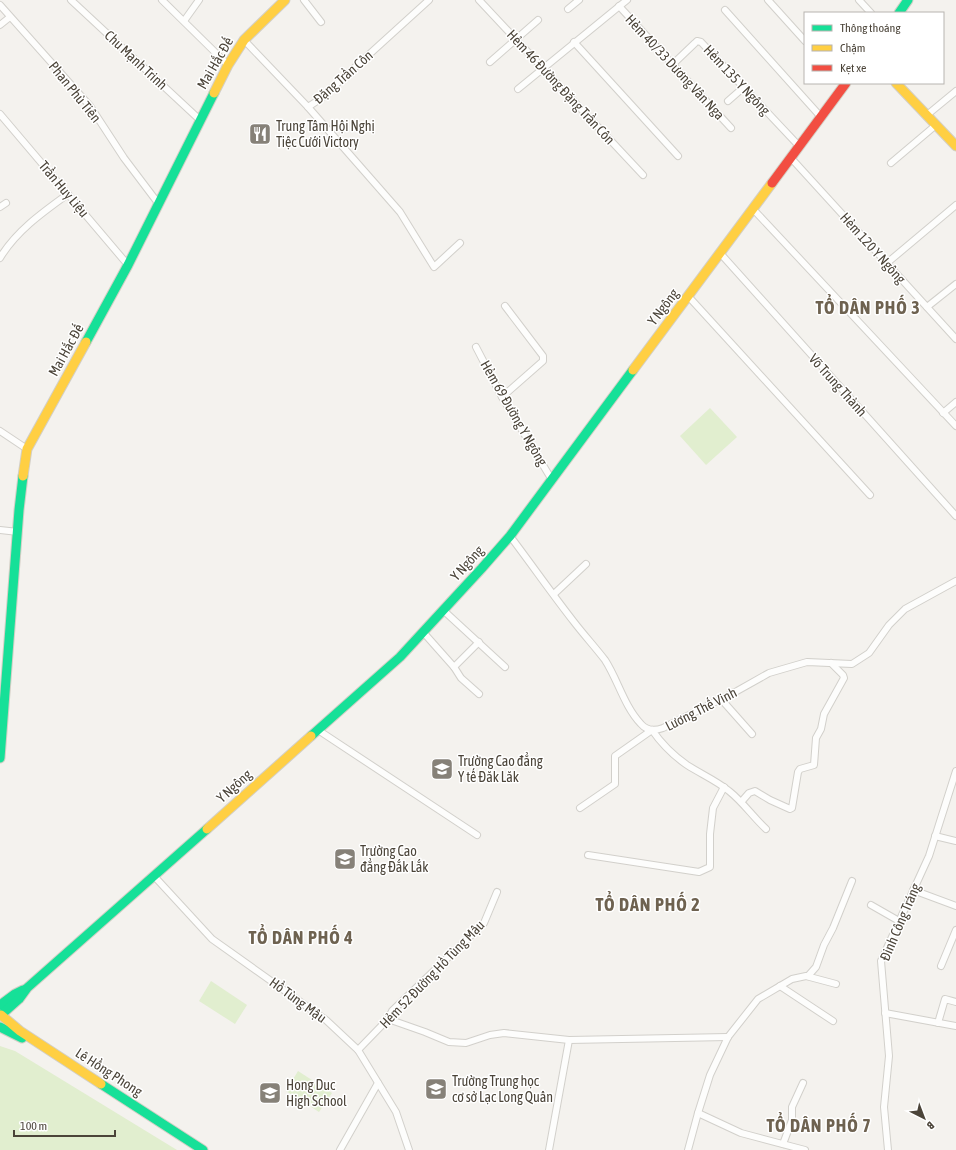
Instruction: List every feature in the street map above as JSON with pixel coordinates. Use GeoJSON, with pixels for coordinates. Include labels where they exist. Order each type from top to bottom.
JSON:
{"type":"FeatureCollection","features":[{"type":"Feature","properties":{"kind":"street","name":"Chu Mạnh Trinh"},"geometry":{"type":"LineString","coordinates":[[71,0],[200,120]]}},
{"type":"Feature","properties":{"kind":"street"},"geometry":{"type":"LineString","coordinates":[[162,0],[228,65]]}},
{"type":"Feature","properties":{"kind":"street"},"geometry":{"type":"LineString","coordinates":[[184,21],[198,0]]}},
{"type":"Feature","properties":{"kind":"street","name":"Mai Hắc Đế"},"geometry":{"type":"LineString","coordinates":[[0,758],[3,694],[27,449],[128,265],[228,65],[244,40],[285,0]]}},
{"type":"Feature","properties":{"kind":"street"},"geometry":{"type":"LineString","coordinates":[[304,0],[321,22]]}},
{"type":"Feature","properties":{"kind":"street","name":"Đặng Trần Côn"},"geometry":{"type":"LineString","coordinates":[[244,40],[308,107],[320,99],[429,0]]}},
{"type":"Feature","properties":{"kind":"street","name":"Hẻm 46 Đường Đặng Trần Côn"},"geometry":{"type":"LineString","coordinates":[[479,0],[643,175]]}},
{"type":"Feature","properties":{"kind":"street"},"geometry":{"type":"LineString","coordinates":[[568,9],[579,0]]}},
{"type":"Feature","properties":{"kind":"street"},"geometry":{"type":"LineString","coordinates":[[518,89],[627,0]]}},
{"type":"Feature","properties":{"kind":"street"},"geometry":{"type":"LineString","coordinates":[[768,0],[804,40]]}},
{"type":"Feature","properties":{"kind":"street"},"geometry":{"type":"LineString","coordinates":[[859,0],[870,12]]}},
{"type":"Feature","properties":{"kind":"street"},"geometry":{"type":"LineString","coordinates":[[900,12],[908,0]]}},
{"type":"Feature","properties":{"kind":"street","name":"Phan Phù Tiên"},"geometry":{"type":"LineString","coordinates":[[0,5],[90,106],[124,158],[158,203]]}},
{"type":"Feature","properties":{"kind":"street","name":"Hẻm 40/33 Dương Vân Nga"},"geometry":{"type":"LineString","coordinates":[[619,6],[731,128]]}},
{"type":"Feature","properties":{"kind":"street"},"geometry":{"type":"LineString","coordinates":[[725,10],[821,117]]}},
{"type":"Feature","properties":{"kind":"street"},"geometry":{"type":"LineString","coordinates":[[0,25],[10,17]]}},
{"type":"Feature","properties":{"kind":"street"},"geometry":{"type":"LineString","coordinates":[[490,62],[538,20]]}},
{"type":"Feature","properties":{"kind":"street","name":"Hẻm 135 Y Ngông"},"geometry":{"type":"LineString","coordinates":[[672,65],[694,43],[699,41],[799,146]]}},
{"type":"Feature","properties":{"kind":"street"},"geometry":{"type":"LineString","coordinates":[[574,42],[678,156]]}},
{"type":"Feature","properties":{"kind":"street","name":"Y Ngông"},"geometry":{"type":"LineString","coordinates":[[0,1016],[19,999],[27,988],[400,657],[444,610],[510,536],[845,84]]}},
{"type":"Feature","properties":{"kind":"street"},"geometry":{"type":"LineString","coordinates":[[897,84],[956,146]]}},
{"type":"Feature","properties":{"kind":"street"},"geometry":{"type":"LineString","coordinates":[[728,101],[744,87]]}},
{"type":"Feature","properties":{"kind":"street"},"geometry":{"type":"LineString","coordinates":[[927,116],[956,91]]}},
{"type":"Feature","properties":{"kind":"street"},"geometry":{"type":"LineString","coordinates":[[308,107],[400,212],[434,267],[460,243]]}},
{"type":"Feature","properties":{"kind":"street","name":"Trần Huy Liệu"},"geometry":{"type":"LineString","coordinates":[[0,114],[128,265]]}},
{"type":"Feature","properties":{"kind":"street"},"geometry":{"type":"LineString","coordinates":[[891,163],[936,125]]}},
{"type":"Feature","properties":{"kind":"street","name":"Hẻm 120 Y Ngông"},"geometry":{"type":"LineString","coordinates":[[791,158],[956,339]]}},
{"type":"Feature","properties":{"kind":"street"},"geometry":{"type":"LineString","coordinates":[[0,258],[6,247],[39,216],[68,194]]}},
{"type":"Feature","properties":{"kind":"street"},"geometry":{"type":"LineString","coordinates":[[0,207],[6,203]]}},
{"type":"Feature","properties":{"kind":"street"},"geometry":{"type":"LineString","coordinates":[[887,263],[956,205]]}},
{"type":"Feature","properties":{"kind":"street"},"geometry":{"type":"LineString","coordinates":[[753,209],[956,426]]}},
{"type":"Feature","properties":{"kind":"street","name":"Võ Trung Thành"},"geometry":{"type":"LineString","coordinates":[[720,253],[956,516]]}},
{"type":"Feature","properties":{"kind":"street"},"geometry":{"type":"LineString","coordinates":[[927,308],[956,284]]}},
{"type":"Feature","properties":{"kind":"street"},"geometry":{"type":"LineString","coordinates":[[688,296],[870,495]]}},
{"type":"Feature","properties":{"kind":"street"},"geometry":{"type":"LineString","coordinates":[[502,397],[543,361],[543,356],[504,306]]}},
{"type":"Feature","properties":{"kind":"street","name":"Hẻm 69 Đường Y Ngông"},"geometry":{"type":"LineString","coordinates":[[476,347],[502,397],[552,480]]}},
{"type":"Feature","properties":{"kind":"street"},"geometry":{"type":"LineString","coordinates":[[943,413],[956,402]]}},
{"type":"Feature","properties":{"kind":"street"},"geometry":{"type":"LineString","coordinates":[[0,431],[27,449]]}},
{"type":"Feature","properties":{"kind":"street"},"geometry":{"type":"LineString","coordinates":[[0,530],[18,532]]}},
{"type":"Feature","properties":{"kind":"street","name":"Lương Thế Vinh"},"geometry":{"type":"LineString","coordinates":[[510,536],[574,623],[605,661],[626,702],[636,717],[642,725],[652,730],[663,728],[769,673],[807,662],[852,664],[869,653],[889,625],[905,609],[956,581]]}},
{"type":"Feature","properties":{"kind":"street"},"geometry":{"type":"LineString","coordinates":[[554,594],[586,564]]}},
{"type":"Feature","properties":{"kind":"street"},"geometry":{"type":"LineString","coordinates":[[444,610],[505,667]]}},
{"type":"Feature","properties":{"kind":"street"},"geometry":{"type":"LineString","coordinates":[[423,632],[462,678],[480,694]]}},
{"type":"Feature","properties":{"kind":"street"},"geometry":{"type":"LineString","coordinates":[[454,667],[479,642]]}},
{"type":"Feature","properties":{"kind":"street"},"geometry":{"type":"LineString","coordinates":[[742,801],[749,793],[755,791],[779,805],[790,809],[792,808],[798,772],[800,769],[814,765],[816,738],[821,729],[824,714],[844,678],[843,674],[831,663]]}},
{"type":"Feature","properties":{"kind":"street"},"geometry":{"type":"LineString","coordinates":[[721,699],[752,734]]}},
{"type":"Feature","properties":{"kind":"street"},"geometry":{"type":"LineString","coordinates":[[318,730],[478,835]]}},
{"type":"Feature","properties":{"kind":"street"},"geometry":{"type":"LineString","coordinates":[[580,808],[616,784],[615,756],[652,730],[660,741],[686,764],[742,801],[757,821],[766,829]]}},
{"type":"Feature","properties":{"kind":"street","name":"Đinh Công Tráng"},"geometry":{"type":"LineString","coordinates":[[888,1150],[884,1107],[889,1056],[881,961],[929,856],[956,771]]}},
{"type":"Feature","properties":{"kind":"street"},"geometry":{"type":"LineString","coordinates":[[588,855],[699,872],[710,867],[710,834],[713,808],[724,788]]}},
{"type":"Feature","properties":{"kind":"street"},"geometry":{"type":"LineString","coordinates":[[935,836],[956,841]]}},
{"type":"Feature","properties":{"kind":"street","name":"Hồ Tùng Mậu"},"geometry":{"type":"LineString","coordinates":[[154,876],[212,939],[326,1020],[358,1050],[396,1112],[409,1150]]}},
{"type":"Feature","properties":{"kind":"street"},"geometry":{"type":"LineString","coordinates":[[808,976],[816,967],[852,881]]}},
{"type":"Feature","properties":{"kind":"street"},"geometry":{"type":"LineString","coordinates":[[914,890],[956,906]]}},
{"type":"Feature","properties":{"kind":"street","name":"Hẻm 52 Đường Hồ Tùng Mậu"},"geometry":{"type":"LineString","coordinates":[[358,1050],[388,1019],[392,1011],[484,923],[497,892]]}},
{"type":"Feature","properties":{"kind":"street"},"geometry":{"type":"LineString","coordinates":[[871,905],[899,921]]}},
{"type":"Feature","properties":{"kind":"street"},"geometry":{"type":"LineString","coordinates":[[941,966],[956,930]]}},
{"type":"Feature","properties":{"kind":"street"},"geometry":{"type":"LineString","coordinates":[[688,1150],[710,1075],[728,1037],[758,999],[792,979],[806,976],[836,984]]}},
{"type":"Feature","properties":{"kind":"street"},"geometry":{"type":"LineString","coordinates":[[780,986],[833,1021]]}},
{"type":"Feature","properties":{"kind":"street","name":"Y Ngông"},"geometry":{"type":"LineString","coordinates":[[0,1005],[15,994],[27,988]]}},
{"type":"Feature","properties":{"kind":"street"},"geometry":{"type":"LineString","coordinates":[[938,1023],[945,999],[956,1002]]}},
{"type":"Feature","properties":{"kind":"street"},"geometry":{"type":"LineString","coordinates":[[885,1014],[956,1026]]}},
{"type":"Feature","properties":{"kind":"street","name":"Lê Hồng Phong"},"geometry":{"type":"LineString","coordinates":[[0,1016],[20,1031],[203,1150]]}},
{"type":"Feature","properties":{"kind":"street"},"geometry":{"type":"LineString","coordinates":[[388,1019],[449,1042],[466,1042],[490,1034],[504,1033],[569,1040],[728,1037]]}},
{"type":"Feature","properties":{"kind":"street","name":"Lê Hồng Phong"},"geometry":{"type":"LineString","coordinates":[[0,1027],[17,1035],[193,1150]]}},
{"type":"Feature","properties":{"kind":"street"},"geometry":{"type":"LineString","coordinates":[[549,1150],[569,1040]]}},
{"type":"Feature","properties":{"kind":"street"},"geometry":{"type":"LineString","coordinates":[[340,1150],[378,1083]]}},
{"type":"Feature","properties":{"kind":"street"},"geometry":{"type":"LineString","coordinates":[[783,1144],[793,1116],[792,1107],[803,1083]]}},
{"type":"Feature","properties":{"kind":"street"},"geometry":{"type":"LineString","coordinates":[[698,1113],[741,1133],[805,1150]]}},
{"type":"Feature","properties":{"kind":"green space"},"geometry":{"type":"Polygon","coordinates":[[[710,408],[737,437],[706,465],[680,436],[710,408]]]}},
{"type":"Feature","properties":{"kind":"green space"},"geometry":{"type":"Polygon","coordinates":[[[211,981],[247,1005],[235,1024],[199,1001],[211,981]]]}},
{"type":"Feature","properties":{"kind":"green space"},"geometry":{"type":"Polygon","coordinates":[[[0,1046],[15,1051],[177,1150],[0,1150],[0,1046]]]}},
{"type":"Feature","properties":{"kind":"green space"},"geometry":{"type":"Polygon","coordinates":[[[298,1071],[332,1093],[319,1112],[286,1091],[298,1071]]]}},
{"type":"Feature","properties":{"kind":"traffic: fast"},"geometry":{"type":"LineString","coordinates":[[900,12],[908,0]]}},
{"type":"Feature","properties":{"kind":"traffic: fast"},"geometry":{"type":"LineString","coordinates":[[86,342],[128,265],[214,93]]}},
{"type":"Feature","properties":{"kind":"traffic: fast"},"geometry":{"type":"LineString","coordinates":[[311,736],[400,657],[482,568],[510,536],[633,370]]}},
{"type":"Feature","properties":{"kind":"traffic: fast"},"geometry":{"type":"LineString","coordinates":[[0,758],[19,510],[23,476]]}},
{"type":"Feature","properties":{"kind":"traffic: fast"},"geometry":{"type":"LineString","coordinates":[[1,1015],[19,999],[27,988],[207,829]]}},
{"type":"Feature","properties":{"kind":"traffic: fast"},"geometry":{"type":"LineString","coordinates":[[0,1005],[23,990]]}},
{"type":"Feature","properties":{"kind":"traffic: fast"},"geometry":{"type":"LineString","coordinates":[[0,1027],[22,1038]]}},
{"type":"Feature","properties":{"kind":"traffic: fast"},"geometry":{"type":"LineString","coordinates":[[101,1084],[203,1150]]}},
{"type":"Feature","properties":{"kind":"traffic: slow"},"geometry":{"type":"LineString","coordinates":[[214,93],[228,65],[244,40],[285,0]]}},
{"type":"Feature","properties":{"kind":"traffic: slow"},"geometry":{"type":"LineString","coordinates":[[897,84],[956,146]]}},
{"type":"Feature","properties":{"kind":"traffic: slow"},"geometry":{"type":"LineString","coordinates":[[633,370],[772,183]]}},
{"type":"Feature","properties":{"kind":"traffic: slow"},"geometry":{"type":"LineString","coordinates":[[23,476],[27,449],[86,342]]}},
{"type":"Feature","properties":{"kind":"traffic: slow"},"geometry":{"type":"LineString","coordinates":[[207,829],[311,736]]}},
{"type":"Feature","properties":{"kind":"traffic: slow"},"geometry":{"type":"LineString","coordinates":[[1,1015],[20,1031],[101,1084]]}},
{"type":"Feature","properties":{"kind":"traffic: jam"},"geometry":{"type":"LineString","coordinates":[[772,183],[845,84]]}},
{"type":"Feature","properties":{"kind":"place","name":"Trung Tâm Hội Nghị Tiệc Cưới Victory"},"geometry":{"type":"Point","coordinates":[260,134]}},
{"type":"Feature","properties":{"kind":"place","name":"Trường Cao đẳng Y tế Đăk Lăk"},"geometry":{"type":"Point","coordinates":[442,769]}},
{"type":"Feature","properties":{"kind":"place","name":"Trường Cao đẳng Đắk Lắk"},"geometry":{"type":"Point","coordinates":[345,859]}},
{"type":"Feature","properties":{"kind":"place","name":"Trường Trung học cơ sở Lạc Long Quân"},"geometry":{"type":"Point","coordinates":[436,1089]}},
{"type":"Feature","properties":{"kind":"place","name":"Hong Duc High School"},"geometry":{"type":"Point","coordinates":[270,1093]}},
{"type":"Feature","properties":{"kind":"district","name":"TỔ DÂN PHỐ 3"},"geometry":{"type":"Point","coordinates":[868,307]}},
{"type":"Feature","properties":{"kind":"district","name":"TỔ DÂN PHỐ 2"},"geometry":{"type":"Point","coordinates":[648,904]}},
{"type":"Feature","properties":{"kind":"district","name":"TỔ DÂN PHỐ 4"},"geometry":{"type":"Point","coordinates":[301,937]}},
{"type":"Feature","properties":{"kind":"district","name":"TỔ DÂN PHỐ 7"},"geometry":{"type":"Point","coordinates":[819,1125]}}]}
